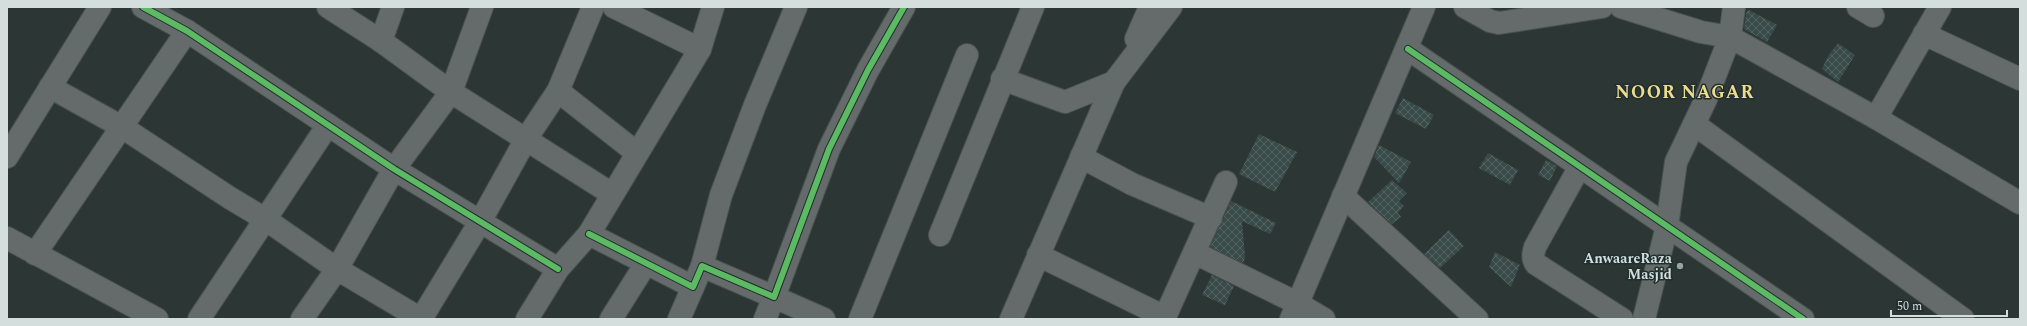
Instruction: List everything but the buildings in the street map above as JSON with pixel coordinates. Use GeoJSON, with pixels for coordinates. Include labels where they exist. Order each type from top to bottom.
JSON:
{"type":"FeatureCollection","features":[{"type":"Feature","properties":{"kind":"street"},"geometry":{"type":"LineString","coordinates":[[7,157],[100,7]]}},
{"type":"Feature","properties":{"kind":"street"},"geometry":{"type":"LineString","coordinates":[[143,7],[187,31],[394,170],[558,269]]}},
{"type":"Feature","properties":{"kind":"street"},"geometry":{"type":"LineString","coordinates":[[328,7],[381,40],[451,92],[612,194]]}},
{"type":"Feature","properties":{"kind":"street"},"geometry":{"type":"LineString","coordinates":[[381,40],[393,7]]}},
{"type":"Feature","properties":{"kind":"street"},"geometry":{"type":"LineString","coordinates":[[302,319],[337,269],[394,170],[451,92],[482,7]]}},
{"type":"Feature","properties":{"kind":"street"},"geometry":{"type":"LineString","coordinates":[[50,87],[122,127],[230,198],[265,218],[337,269],[421,319],[480,222],[526,139],[558,91],[593,7]]}},
{"type":"Feature","properties":{"kind":"street"},"geometry":{"type":"LineString","coordinates":[[614,7],[700,49]]}},
{"type":"Feature","properties":{"kind":"street"},"geometry":{"type":"LineString","coordinates":[[527,319],[558,269],[589,234],[700,49],[713,7]]}},
{"type":"Feature","properties":{"kind":"street"},"geometry":{"type":"LineString","coordinates":[[679,319],[702,266],[721,195],[755,105],[796,7]]}},
{"type":"Feature","properties":{"kind":"street"},"geometry":{"type":"LineString","coordinates":[[766,319],[829,148],[868,70],[904,7]]}},
{"type":"Feature","properties":{"kind":"street"},"geometry":{"type":"LineString","coordinates":[[940,235],[1002,79],[1033,7]]}},
{"type":"Feature","properties":{"kind":"street"},"geometry":{"type":"LineString","coordinates":[[1127,63],[1150,7]]}},
{"type":"Feature","properties":{"kind":"street"},"geometry":{"type":"LineString","coordinates":[[1011,319],[1114,82],[1127,63],[1172,7]]}},
{"type":"Feature","properties":{"kind":"street"},"geometry":{"type":"LineString","coordinates":[[1294,311],[1408,49],[1424,7]]}},
{"type":"Feature","properties":{"kind":"street"},"geometry":{"type":"LineString","coordinates":[[1465,7],[1490,21],[1499,23],[1602,7]]}},
{"type":"Feature","properties":{"kind":"street"},"geometry":{"type":"LineString","coordinates":[[1621,7],[1701,32],[1730,37],[2017,195]]}},
{"type":"Feature","properties":{"kind":"street"},"geometry":{"type":"LineString","coordinates":[[1644,319],[1667,226],[1676,162],[1694,124],[1730,37],[1734,7]]}},
{"type":"Feature","properties":{"kind":"street"},"geometry":{"type":"LineString","coordinates":[[1876,118],[1940,7]]}},
{"type":"Feature","properties":{"kind":"street"},"geometry":{"type":"LineString","coordinates":[[35,254],[187,31]]}},
{"type":"Feature","properties":{"kind":"street"},"geometry":{"type":"LineString","coordinates":[[1924,34],[2020,79]]}},
{"type":"Feature","properties":{"kind":"street"},"geometry":{"type":"LineString","coordinates":[[1408,49],[1579,168],[1804,319]]}},
{"type":"Feature","properties":{"kind":"street"},"geometry":{"type":"LineString","coordinates":[[860,319],[967,55]]}},
{"type":"Feature","properties":{"kind":"street"},"geometry":{"type":"LineString","coordinates":[[1002,79],[1065,102],[1114,82]]}},
{"type":"Feature","properties":{"kind":"street"},"geometry":{"type":"LineString","coordinates":[[558,91],[637,153]]}},
{"type":"Feature","properties":{"kind":"street"},"geometry":{"type":"LineString","coordinates":[[1694,124],[1963,319]]}},
{"type":"Feature","properties":{"kind":"street"},"geometry":{"type":"LineString","coordinates":[[199,319],[328,125]]}},
{"type":"Feature","properties":{"kind":"street"},"geometry":{"type":"LineString","coordinates":[[1081,157],[1132,184],[1211,218]]}},
{"type":"Feature","properties":{"kind":"street"},"geometry":{"type":"LineString","coordinates":[[1579,168],[1535,247],[1533,260],[1536,264],[1622,319]]}},
{"type":"Feature","properties":{"kind":"street"},"geometry":{"type":"LineString","coordinates":[[1038,255],[1164,318],[1211,218],[1226,182]]}},
{"type":"Feature","properties":{"kind":"street"},"geometry":{"type":"LineString","coordinates":[[1343,196],[1477,319]]}},
{"type":"Feature","properties":{"kind":"street"},"geometry":{"type":"LineString","coordinates":[[589,234],[692,287]]}},
{"type":"Feature","properties":{"kind":"street"},"geometry":{"type":"LineString","coordinates":[[7,238],[157,319]]}},
{"type":"Feature","properties":{"kind":"street"},"geometry":{"type":"LineString","coordinates":[[1194,253],[1294,311],[1324,319]]}},
{"type":"Feature","properties":{"kind":"street"},"geometry":{"type":"LineString","coordinates":[[611,319],[645,264]]}},
{"type":"Feature","properties":{"kind":"street"},"geometry":{"type":"LineString","coordinates":[[702,266],[824,319]]}},
{"type":"Feature","properties":{"kind":"cycle path"},"geometry":{"type":"LineString","coordinates":[[143,7],[187,31],[394,169],[558,269]]}},
{"type":"Feature","properties":{"kind":"cycle path"},"geometry":{"type":"LineString","coordinates":[[589,234],[693,287],[702,266],[774,297],[829,149],[868,70],[904,7]]}},
{"type":"Feature","properties":{"kind":"cycle path"},"geometry":{"type":"LineString","coordinates":[[1408,49],[1803,319]]}},
{"type":"Feature","properties":{"kind":"place","name":"AnwaareRaza Masjid"},"geometry":{"type":"Point","coordinates":[1680,266]}},
{"type":"Feature","properties":{"kind":"district","name":"NOOR NAGAR"},"geometry":{"type":"Point","coordinates":[1685,92]}}]}
